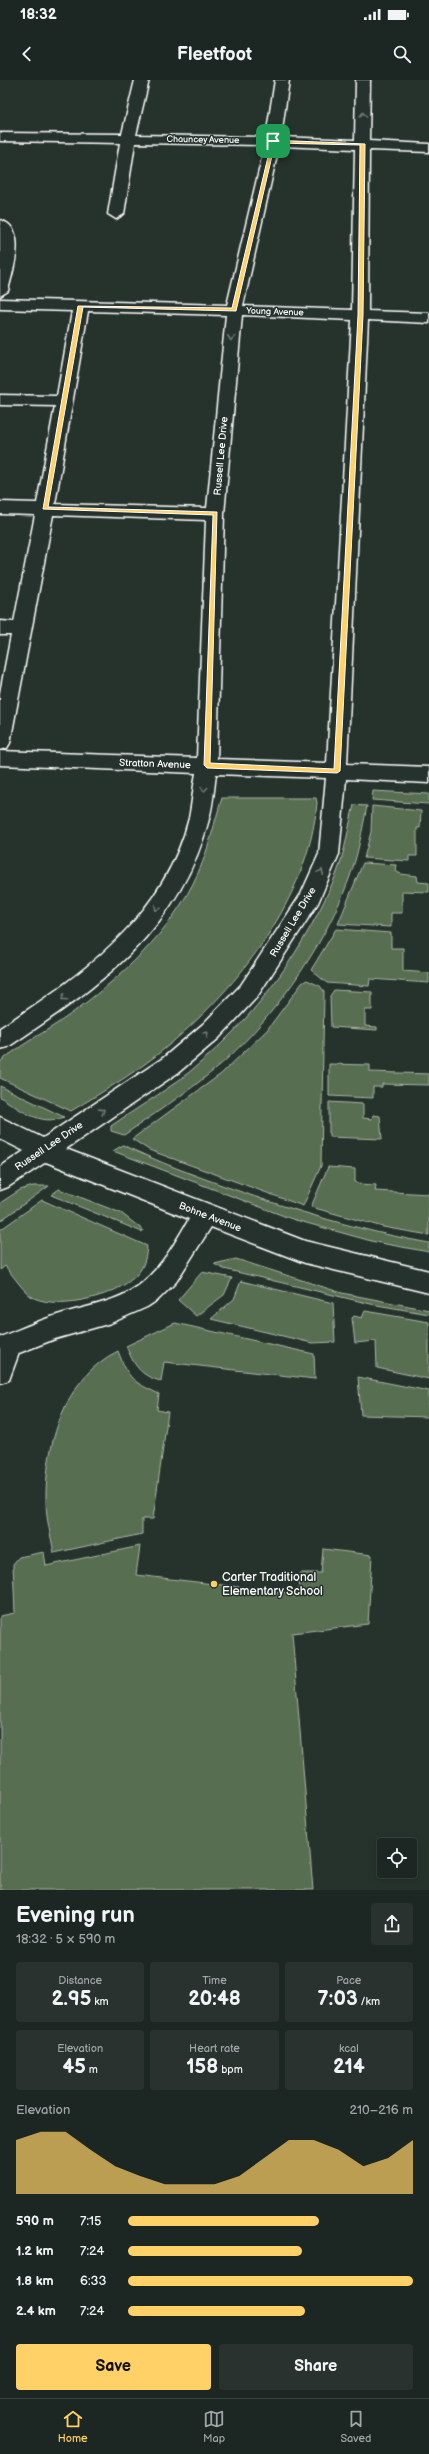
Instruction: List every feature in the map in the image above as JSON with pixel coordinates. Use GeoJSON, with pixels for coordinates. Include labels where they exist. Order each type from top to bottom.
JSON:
{"type":"FeatureCollection","features":[{"type":"Feature","properties":{"kind":"street"},"geometry":{"type":"LineString","coordinates":[[116,214],[128,139],[142,80]]}},
{"type":"Feature","properties":{"kind":"street","name":"Russell Lee Drive"},"geometry":{"type":"LineString","coordinates":[[0,1040],[69,995],[117,955],[153,915],[179,872],[199,819],[207,765],[215,514],[234,310],[273,141],[282,80]]}},
{"type":"Feature","properties":{"kind":"street","name":"Russell Lee Drive"},"geometry":{"type":"LineString","coordinates":[[0,1180],[171,1066],[211,1031],[248,991],[310,897],[329,854],[337,771],[360,315],[363,80]]}},
{"type":"Feature","properties":{"kind":"street","name":"Chauncey Avenue"},"geometry":{"type":"LineString","coordinates":[[0,137],[273,141],[429,148]]}},
{"type":"Feature","properties":{"kind":"street"},"geometry":{"type":"LineString","coordinates":[[0,225],[8,235],[9,244],[0,291]]}},
{"type":"Feature","properties":{"kind":"street","name":"Young Avenue"},"geometry":{"type":"LineString","coordinates":[[0,304],[234,310],[429,318]]}},
{"type":"Feature","properties":{"kind":"street"},"geometry":{"type":"LineString","coordinates":[[0,743],[45,509],[80,306]]}},
{"type":"Feature","properties":{"kind":"street"},"geometry":{"type":"LineString","coordinates":[[0,400],[64,401]]}},
{"type":"Feature","properties":{"kind":"street"},"geometry":{"type":"LineString","coordinates":[[0,508],[215,514]]}},
{"type":"Feature","properties":{"kind":"street"},"geometry":{"type":"LineString","coordinates":[[0,628],[21,629]]}},
{"type":"Feature","properties":{"kind":"street","name":"Stratton Avenue"},"geometry":{"type":"LineString","coordinates":[[0,758],[207,765],[429,775]]}},
{"type":"Feature","properties":{"kind":"street","name":"Bohne Avenue"},"geometry":{"type":"LineString","coordinates":[[0,1127],[43,1150],[205,1215],[305,1252],[429,1282]]}},
{"type":"Feature","properties":{"kind":"street"},"geometry":{"type":"LineString","coordinates":[[0,1371],[5,1347],[54,1328],[115,1310],[146,1295],[161,1282],[175,1263],[205,1215]]}},
{"type":"Feature","properties":{"kind":"green space"},"geometry":{"type":"Polygon","coordinates":[[[373,791],[429,794],[429,804],[372,800],[373,791]]]}},
{"type":"Feature","properties":{"kind":"green space"},"geometry":{"type":"Polygon","coordinates":[[[222,798],[316,798],[317,803],[311,838],[300,873],[285,906],[266,938],[245,967],[221,995],[169,1045],[134,1072],[71,1111],[0,1078],[0,1062],[16,1049],[60,1022],[87,1002],[125,970],[159,934],[187,895],[198,873],[222,798]]]}},
{"type":"Feature","properties":{"kind":"green space"},"geometry":{"type":"Polygon","coordinates":[[[354,805],[367,806],[360,843],[349,879],[325,932],[293,984],[254,1031],[213,1071],[124,1135],[111,1131],[111,1126],[179,1080],[222,1043],[261,1000],[279,977],[310,928],[336,875],[344,849],[354,805]]]}},
{"type":"Feature","properties":{"kind":"green space"},"geometry":{"type":"Polygon","coordinates":[[[372,806],[421,811],[420,828],[417,828],[417,856],[409,856],[409,861],[364,858],[371,832],[372,806]]]}},
{"type":"Feature","properties":{"kind":"green space"},"geometry":{"type":"Polygon","coordinates":[[[363,863],[396,865],[395,871],[401,874],[417,876],[418,882],[429,883],[429,892],[402,891],[402,913],[391,913],[391,927],[338,924],[363,863]]]}},
{"type":"Feature","properties":{"kind":"green space"},"geometry":{"type":"Polygon","coordinates":[[[336,929],[391,933],[391,948],[403,948],[403,971],[429,973],[429,983],[370,979],[369,986],[327,983],[311,970],[336,929]]]}},
{"type":"Feature","properties":{"kind":"green space"},"geometry":{"type":"Polygon","coordinates":[[[307,980],[320,986],[324,991],[321,1166],[303,1206],[149,1150],[132,1139],[221,1074],[267,1030],[302,983],[307,980]]]}},
{"type":"Feature","properties":{"kind":"green space"},"geometry":{"type":"Polygon","coordinates":[[[334,990],[372,992],[372,1010],[365,1010],[365,1026],[377,1027],[377,1030],[331,1027],[330,996],[334,990]]]}},
{"type":"Feature","properties":{"kind":"green space"},"geometry":{"type":"Polygon","coordinates":[[[329,1064],[370,1065],[370,1072],[429,1074],[429,1085],[382,1084],[382,1087],[373,1087],[373,1098],[329,1096],[329,1064]]]}},
{"type":"Feature","properties":{"kind":"green space"},"geometry":{"type":"Polygon","coordinates":[[[0,1086],[64,1117],[55,1120],[47,1120],[30,1115],[0,1097],[0,1086]]]}},
{"type":"Feature","properties":{"kind":"green space"},"geometry":{"type":"Polygon","coordinates":[[[329,1102],[363,1104],[363,1118],[372,1119],[373,1115],[380,1116],[382,1139],[329,1137],[329,1102]]]}},
{"type":"Feature","properties":{"kind":"green space"},"geometry":{"type":"Polygon","coordinates":[[[123,1145],[190,1173],[279,1205],[378,1233],[429,1243],[429,1252],[375,1242],[292,1219],[113,1151],[123,1145]]]}},
{"type":"Feature","properties":{"kind":"green space"},"geometry":{"type":"Polygon","coordinates":[[[328,1167],[355,1169],[355,1182],[359,1184],[376,1185],[375,1191],[429,1194],[429,1235],[383,1227],[311,1207],[328,1167]]]}},
{"type":"Feature","properties":{"kind":"green space"},"geometry":{"type":"Polygon","coordinates":[[[33,1186],[49,1186],[0,1221],[0,1203],[20,1190],[33,1186]]]}},
{"type":"Feature","properties":{"kind":"green space"},"geometry":{"type":"Polygon","coordinates":[[[59,1189],[121,1213],[143,1230],[142,1232],[51,1195],[59,1189]]]}},
{"type":"Feature","properties":{"kind":"green space"},"geometry":{"type":"Polygon","coordinates":[[[42,1200],[147,1246],[145,1260],[139,1272],[119,1288],[90,1298],[59,1302],[45,1301],[31,1296],[23,1289],[5,1266],[0,1270],[0,1230],[42,1200]]]}},
{"type":"Feature","properties":{"kind":"green space"},"geometry":{"type":"Polygon","coordinates":[[[236,1259],[342,1293],[429,1310],[429,1314],[371,1304],[224,1269],[214,1264],[236,1259]]]}},
{"type":"Feature","properties":{"kind":"green space"},"geometry":{"type":"Polygon","coordinates":[[[202,1272],[232,1278],[224,1295],[196,1316],[178,1300],[202,1272]]]}},
{"type":"Feature","properties":{"kind":"green space"},"geometry":{"type":"Polygon","coordinates":[[[241,1281],[333,1303],[335,1342],[312,1343],[211,1319],[234,1299],[241,1281]]]}},
{"type":"Feature","properties":{"kind":"green space"},"geometry":{"type":"Polygon","coordinates":[[[365,1311],[429,1322],[429,1379],[377,1368],[376,1341],[355,1343],[352,1318],[354,1316],[362,1318],[365,1311]]]}},
{"type":"Feature","properties":{"kind":"green space"},"geometry":{"type":"Polygon","coordinates":[[[175,1323],[314,1354],[315,1379],[164,1362],[161,1381],[154,1379],[139,1369],[126,1346],[175,1323]]]}},
{"type":"Feature","properties":{"kind":"green space"},"geometry":{"type":"Polygon","coordinates":[[[118,1351],[125,1368],[132,1378],[143,1386],[159,1394],[157,1410],[168,1412],[153,1519],[142,1519],[142,1534],[54,1553],[46,1502],[49,1458],[54,1436],[61,1415],[71,1395],[84,1378],[99,1363],[118,1351]]]}},
{"type":"Feature","properties":{"kind":"green space"},"geometry":{"type":"Polygon","coordinates":[[[358,1377],[429,1391],[429,1417],[361,1415],[358,1377]]]}},
{"type":"Feature","properties":{"kind":"green space"},"geometry":{"type":"Polygon","coordinates":[[[140,1546],[136,1575],[299,1594],[300,1573],[321,1573],[323,1549],[372,1555],[368,1624],[292,1633],[313,1890],[0,1890],[0,1616],[15,1613],[13,1564],[19,1557],[44,1552],[46,1566],[140,1546]]]}},
{"type":"Feature","properties":{"kind":"place","name":"Carter Traditional Elementary School"},"geometry":{"type":"Point","coordinates":[214,1584]}},
{"type":"Feature","properties":{"kind":"route"},"geometry":{"type":"LineString","coordinates":[[273,141],[362,144],[360,315],[337,771],[207,765],[215,514],[45,509],[80,306],[234,310],[273,141]]}}]}
